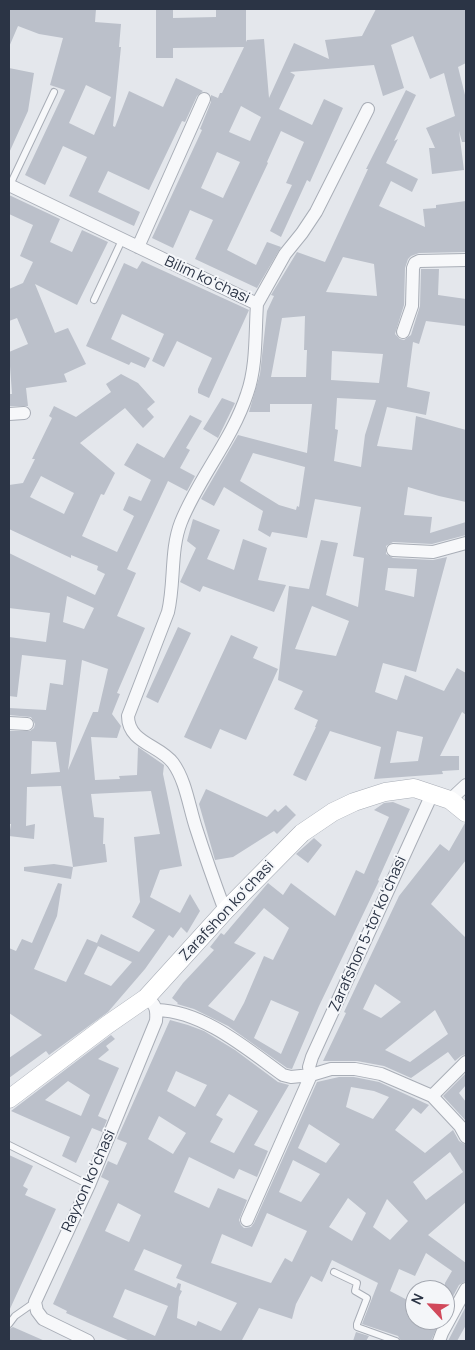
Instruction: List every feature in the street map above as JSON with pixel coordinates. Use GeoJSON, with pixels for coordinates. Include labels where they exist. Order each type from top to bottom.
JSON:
{"type":"FeatureCollection","features":[{"type":"Feature","properties":{"kind":"street"},"geometry":{"type":"LineString","coordinates":[[138,246],[204,99]]}},
{"type":"Feature","properties":{"kind":"street","name":"Bilim koʻchasi"},"geometry":{"type":"LineString","coordinates":[[9,185],[257,304],[285,254],[316,212],[368,109]]}},
{"type":"Feature","properties":{"kind":"street"},"geometry":{"type":"LineString","coordinates":[[403,332],[412,306],[413,268],[415,263],[419,261],[466,260]]}},
{"type":"Feature","properties":{"kind":"street"},"geometry":{"type":"LineString","coordinates":[[225,912],[178,771],[167,757],[134,734],[130,728],[128,716],[168,612],[172,596],[180,524],[188,505],[236,422],[248,392],[252,378],[257,304]]}},
{"type":"Feature","properties":{"kind":"street"},"geometry":{"type":"LineString","coordinates":[[9,414],[24,413]]}},
{"type":"Feature","properties":{"kind":"street"},"geometry":{"type":"LineString","coordinates":[[393,550],[434,552],[466,543]]}},
{"type":"Feature","properties":{"kind":"street"},"geometry":{"type":"LineString","coordinates":[[9,723],[27,724]]}},
{"type":"Feature","properties":{"kind":"street"},"geometry":{"type":"LineString","coordinates":[[450,800],[466,785]]}},
{"type":"Feature","properties":{"kind":"street","name":"Zarafshon koʻchasi"},"geometry":{"type":"LineString","coordinates":[[9,1099],[107,1025],[151,1004],[225,912],[302,833],[333,812],[354,802],[385,792],[414,788],[450,800],[466,812]]}},
{"type":"Feature","properties":{"kind":"street","name":"Zarafshon 5-tor koʻchasi"},"geometry":{"type":"LineString","coordinates":[[247,1220],[311,1076],[309,1067],[312,1057],[432,794]]}},
{"type":"Feature","properties":{"kind":"street"},"geometry":{"type":"LineString","coordinates":[[151,1004],[208,1025],[283,1075],[291,1077],[311,1076],[331,1069],[355,1069],[381,1074],[432,1096],[460,1126],[466,1137]]}},
{"type":"Feature","properties":{"kind":"street","name":"Rayxon koʻchasi"},"geometry":{"type":"LineString","coordinates":[[35,1302],[89,1185],[156,1021],[151,1004]]}},
{"type":"Feature","properties":{"kind":"street"},"geometry":{"type":"LineString","coordinates":[[432,1096],[466,1062]]}},
{"type":"Feature","properties":{"kind":"street"},"geometry":{"type":"LineString","coordinates":[[439,1341],[465,1295]]}},
{"type":"Feature","properties":{"kind":"street"},"geometry":{"type":"LineString","coordinates":[[35,1302],[37,1311],[43,1319],[88,1341]]}},
{"type":"Feature","properties":{"kind":"lane"},"geometry":{"type":"LineString","coordinates":[[9,185],[54,92]]}},
{"type":"Feature","properties":{"kind":"lane"},"geometry":{"type":"LineString","coordinates":[[94,300],[122,240]]}},
{"type":"Feature","properties":{"kind":"lane"},"geometry":{"type":"LineString","coordinates":[[9,1145],[89,1185]]}},
{"type":"Feature","properties":{"kind":"lane"},"geometry":{"type":"LineString","coordinates":[[334,1272],[357,1283],[356,1293],[367,1298],[357,1326],[396,1341]]}},
{"type":"Feature","properties":{"kind":"lane"},"geometry":{"type":"LineString","coordinates":[[9,1324],[15,1316],[35,1302]]}},
{"type":"Feature","properties":{"kind":"building"},"geometry":{"type":"Polygon","coordinates":[[[9,9],[96,9],[95,22],[121,24],[119,47],[121,47],[113,126],[115,127],[129,91],[163,107],[176,78],[203,91],[197,96],[185,122],[182,121],[149,190],[108,171],[98,192],[140,212],[134,226],[69,196],[87,157],[63,146],[45,185],[25,175],[65,90],[50,85],[63,38],[39,34],[18,26],[9,47],[9,9]],[[86,85],[69,123],[94,135],[111,97],[86,85]]]}},
{"type":"Feature","properties":{"kind":"building"},"geometry":{"type":"Polygon","coordinates":[[[156,9],[173,9],[173,18],[216,17],[216,9],[246,9],[246,42],[247,40],[264,39],[269,98],[294,43],[329,59],[325,40],[362,36],[376,9],[466,9],[466,63],[458,67],[466,99],[466,142],[462,142],[459,131],[464,170],[432,174],[429,148],[435,148],[426,128],[455,116],[444,73],[430,79],[413,36],[391,45],[404,88],[383,96],[374,65],[290,72],[295,75],[279,109],[312,125],[324,99],[343,108],[310,182],[307,180],[281,237],[270,231],[292,185],[286,183],[304,142],[281,131],[227,250],[256,265],[267,242],[281,247],[257,288],[195,259],[213,220],[190,210],[173,248],[152,238],[202,130],[200,129],[211,102],[211,95],[218,98],[220,93],[222,93],[244,47],[173,48],[173,58],[156,58],[156,9]],[[241,106],[229,132],[250,141],[261,117],[241,106]],[[217,152],[201,188],[223,198],[240,162],[217,152]]]}},
{"type":"Feature","properties":{"kind":"building"},"geometry":{"type":"Polygon","coordinates":[[[9,68],[34,73],[28,111],[9,153],[9,68]]]}},
{"type":"Feature","properties":{"kind":"building"},"geometry":{"type":"Polygon","coordinates":[[[406,90],[416,95],[394,141],[398,139],[386,163],[418,179],[412,192],[391,181],[379,206],[425,227],[423,209],[436,208],[436,205],[466,201],[466,252],[419,253],[408,259],[405,268],[404,305],[395,334],[404,340],[411,335],[420,306],[421,269],[439,269],[438,295],[466,299],[466,326],[426,321],[419,344],[413,342],[407,387],[430,392],[426,415],[387,407],[377,446],[412,450],[416,416],[466,430],[466,502],[408,487],[404,515],[432,517],[430,533],[466,522],[466,535],[432,544],[393,542],[386,546],[386,554],[393,558],[433,560],[447,557],[416,672],[383,663],[375,692],[397,700],[405,675],[444,691],[457,668],[466,673],[466,715],[462,712],[440,756],[459,756],[459,770],[442,771],[443,774],[374,779],[381,747],[330,731],[306,781],[293,775],[318,720],[294,709],[303,691],[278,680],[289,586],[309,589],[321,540],[338,543],[326,595],[358,607],[364,558],[353,556],[361,507],[315,499],[307,538],[272,532],[270,537],[258,530],[263,511],[224,487],[214,506],[201,499],[238,435],[307,453],[312,404],[270,404],[270,412],[249,412],[260,374],[267,311],[274,296],[271,295],[297,252],[325,262],[368,169],[366,169],[406,90]],[[343,257],[326,292],[377,296],[374,264],[343,257]],[[305,316],[282,318],[271,377],[306,377],[307,350],[304,350],[305,316]],[[332,351],[331,380],[379,383],[383,354],[332,351]],[[337,398],[335,429],[338,430],[334,461],[361,467],[365,435],[376,400],[337,398]],[[253,453],[240,481],[279,505],[296,510],[297,506],[299,507],[305,467],[253,453]],[[388,568],[385,590],[414,597],[417,569],[388,568]],[[312,606],[295,649],[336,656],[349,621],[312,606]],[[397,731],[390,763],[418,761],[423,737],[397,731]]]}},
{"type":"Feature","properties":{"kind":"building"},"geometry":{"type":"Polygon","coordinates":[[[9,195],[60,219],[50,242],[72,252],[82,230],[108,242],[77,305],[35,284],[55,333],[68,328],[86,364],[64,374],[67,382],[26,388],[28,406],[9,406],[9,394],[12,394],[9,352],[28,344],[17,318],[9,321],[9,289],[23,283],[33,262],[20,256],[33,225],[9,214],[9,195]]]}},
{"type":"Feature","properties":{"kind":"building"},"geometry":{"type":"Polygon","coordinates":[[[142,261],[249,310],[209,398],[198,393],[198,389],[212,358],[177,341],[164,367],[152,361],[164,334],[122,314],[111,339],[150,358],[145,368],[131,362],[129,365],[86,346],[124,263],[137,269],[142,261]]]}},
{"type":"Feature","properties":{"kind":"building"},"geometry":{"type":"Polygon","coordinates":[[[121,374],[138,383],[155,402],[147,409],[154,417],[143,428],[125,408],[80,443],[115,473],[104,495],[101,494],[82,536],[117,552],[134,516],[123,510],[129,496],[141,501],[151,480],[124,465],[137,443],[164,458],[190,415],[202,421],[186,448],[190,450],[180,468],[195,476],[187,491],[168,481],[127,569],[136,573],[117,616],[145,628],[117,693],[120,694],[112,714],[121,726],[117,738],[91,737],[95,780],[120,779],[119,776],[137,775],[138,747],[164,765],[163,774],[182,866],[160,870],[150,897],[180,913],[190,894],[200,911],[187,933],[181,927],[173,938],[169,935],[145,969],[108,1012],[49,1055],[46,1051],[9,1078],[9,1058],[42,1035],[9,1013],[9,948],[16,951],[22,939],[32,943],[58,883],[62,884],[57,916],[34,969],[66,982],[87,939],[97,943],[101,934],[139,952],[155,930],[132,917],[140,902],[134,837],[160,834],[151,791],[91,794],[94,817],[104,818],[103,844],[105,844],[107,862],[73,867],[61,786],[27,787],[26,826],[35,824],[34,839],[9,836],[11,824],[9,824],[9,731],[30,731],[34,728],[35,724],[31,717],[9,715],[9,708],[46,710],[50,683],[63,685],[66,660],[22,655],[17,697],[9,696],[9,637],[46,642],[50,613],[9,608],[9,553],[95,595],[105,574],[97,570],[98,566],[71,555],[71,558],[9,529],[9,485],[23,483],[35,459],[32,459],[52,418],[49,416],[54,406],[76,417],[111,392],[106,384],[121,374]],[[41,476],[30,497],[64,514],[74,493],[41,476]],[[67,596],[63,622],[84,629],[94,608],[67,596]],[[82,660],[68,770],[93,712],[98,712],[108,669],[82,660]],[[32,741],[31,774],[60,772],[56,742],[32,741]],[[98,946],[84,974],[111,986],[132,962],[98,946]]]}},
{"type":"Feature","properties":{"kind":"building"},"geometry":{"type":"Polygon","coordinates":[[[222,398],[235,403],[218,438],[203,429],[222,398]]]}},
{"type":"Feature","properties":{"kind":"building"},"geometry":{"type":"Polygon","coordinates":[[[193,519],[220,530],[207,559],[234,570],[243,539],[267,548],[258,580],[286,585],[274,612],[203,586],[200,592],[180,582],[196,548],[187,541],[193,519]]]}},
{"type":"Feature","properties":{"kind":"building"},"geometry":{"type":"Polygon","coordinates":[[[178,627],[191,633],[158,703],[146,697],[178,627]]]}},
{"type":"Feature","properties":{"kind":"building"},"geometry":{"type":"Polygon","coordinates":[[[231,635],[258,647],[253,658],[278,669],[246,740],[220,729],[211,749],[184,737],[231,635]]]}},
{"type":"Feature","properties":{"kind":"building"},"geometry":{"type":"Polygon","coordinates":[[[206,789],[267,817],[275,809],[278,812],[286,805],[296,815],[277,834],[274,831],[233,857],[215,860],[199,804],[206,789]]]}},
{"type":"Feature","properties":{"kind":"building"},"geometry":{"type":"Polygon","coordinates":[[[393,802],[410,809],[379,881],[319,1006],[292,1069],[287,1068],[228,1026],[194,1009],[177,1004],[172,998],[183,983],[214,950],[210,947],[221,933],[224,935],[268,883],[283,895],[291,883],[335,916],[356,870],[364,874],[389,817],[374,810],[384,803],[393,802]],[[264,908],[234,943],[256,953],[208,1006],[234,1021],[244,1003],[264,956],[273,960],[289,928],[264,908]],[[271,1000],[254,1038],[281,1054],[299,1012],[271,1000]]]}},
{"type":"Feature","properties":{"kind":"building"},"geometry":{"type":"Polygon","coordinates":[[[466,823],[466,860],[431,904],[466,938],[466,1054],[455,1061],[448,1052],[411,1078],[384,1066],[357,1061],[323,1061],[399,896],[440,844],[449,851],[466,823]],[[375,984],[363,1009],[381,1018],[401,1002],[375,984]],[[435,1010],[385,1050],[410,1062],[448,1034],[435,1010]]]}},
{"type":"Feature","properties":{"kind":"building"},"geometry":{"type":"Polygon","coordinates":[[[314,838],[322,845],[308,863],[296,854],[314,838]]]}},
{"type":"Feature","properties":{"kind":"building"},"geometry":{"type":"Polygon","coordinates":[[[54,864],[73,867],[71,879],[24,871],[24,867],[54,864]]]}},
{"type":"Feature","properties":{"kind":"building"},"geometry":{"type":"Polygon","coordinates":[[[170,1020],[204,1031],[235,1050],[278,1082],[289,1085],[254,1145],[268,1151],[257,1177],[239,1169],[234,1179],[189,1157],[174,1192],[209,1208],[218,1188],[247,1200],[239,1220],[244,1228],[251,1227],[317,1082],[339,1077],[354,1077],[379,1082],[429,1105],[421,1114],[413,1108],[395,1130],[425,1153],[453,1130],[459,1141],[466,1145],[466,1202],[428,1235],[466,1263],[466,1281],[459,1285],[455,1292],[455,1280],[447,1280],[452,1271],[426,1253],[415,1276],[399,1269],[390,1291],[405,1299],[405,1330],[436,1330],[431,1341],[401,1341],[398,1336],[362,1324],[378,1283],[332,1260],[322,1282],[311,1276],[296,1304],[292,1319],[259,1308],[242,1340],[244,1341],[130,1341],[66,1313],[67,1311],[53,1304],[109,1181],[101,1177],[108,1161],[117,1165],[127,1143],[117,1139],[170,1020]],[[176,1071],[167,1091],[195,1107],[207,1085],[176,1071]],[[351,1087],[346,1107],[373,1119],[389,1097],[374,1091],[351,1087]],[[229,1094],[216,1115],[223,1119],[210,1142],[234,1153],[258,1111],[229,1094]],[[159,1116],[148,1139],[173,1154],[186,1133],[159,1116]],[[309,1124],[298,1148],[326,1163],[340,1144],[309,1124]],[[450,1152],[413,1182],[426,1200],[463,1172],[450,1152]],[[293,1160],[279,1192],[301,1202],[320,1174],[293,1160]],[[348,1198],[329,1227],[352,1241],[366,1213],[348,1198]],[[387,1199],[373,1227],[390,1240],[408,1221],[387,1199]],[[118,1203],[105,1231],[129,1242],[141,1215],[118,1203]],[[267,1213],[252,1247],[222,1234],[211,1263],[271,1283],[285,1258],[292,1262],[307,1231],[267,1213]],[[144,1249],[134,1270],[176,1288],[178,1283],[181,1284],[180,1290],[182,1291],[179,1297],[177,1318],[196,1326],[198,1321],[221,1331],[237,1303],[176,1278],[182,1265],[144,1249]],[[125,1289],[113,1317],[155,1336],[168,1306],[125,1289]]]}},
{"type":"Feature","properties":{"kind":"building"},"geometry":{"type":"Polygon","coordinates":[[[111,1035],[115,1039],[106,1046],[109,1050],[98,1059],[119,1068],[98,1116],[107,1120],[102,1132],[92,1128],[76,1163],[62,1156],[70,1137],[11,1111],[111,1035]],[[68,1081],[45,1100],[81,1116],[90,1095],[68,1081]]]}},
{"type":"Feature","properties":{"kind":"building"},"geometry":{"type":"Polygon","coordinates":[[[466,1073],[466,1085],[459,1093],[466,1102],[466,1121],[443,1096],[466,1073]]]}},
{"type":"Feature","properties":{"kind":"building"},"geometry":{"type":"Polygon","coordinates":[[[9,1155],[33,1166],[23,1186],[28,1189],[25,1195],[56,1209],[9,1311],[9,1155]]]}},
{"type":"Feature","properties":{"kind":"building"},"geometry":{"type":"Polygon","coordinates":[[[465,1308],[466,1325],[457,1341],[448,1341],[465,1308]]]}},
{"type":"Feature","properties":{"kind":"building"},"geometry":{"type":"Polygon","coordinates":[[[13,1327],[45,1341],[9,1341],[9,1329],[13,1327]]]}},
{"type":"Feature","properties":{"kind":"building"},"geometry":{"type":"Polygon","coordinates":[[[356,1332],[369,1336],[366,1341],[353,1341],[356,1332]]]}}]}
